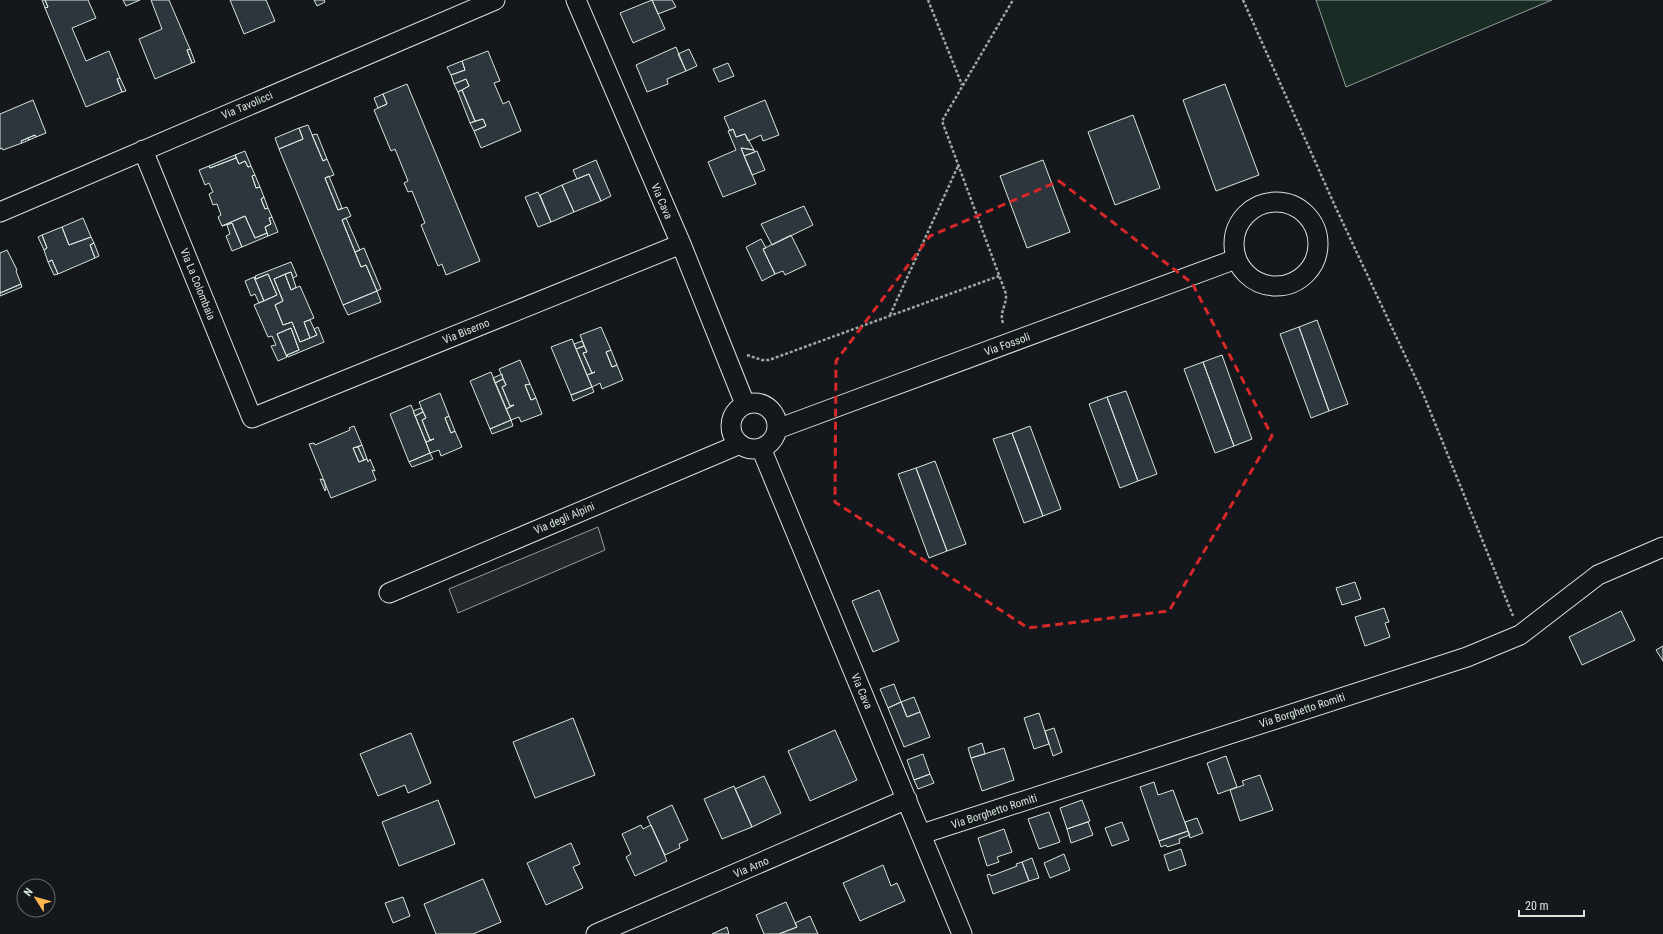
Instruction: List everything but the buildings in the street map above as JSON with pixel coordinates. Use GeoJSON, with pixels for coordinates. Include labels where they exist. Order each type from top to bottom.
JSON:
{"type":"FeatureCollection","features":[{"type":"Feature","properties":{"kind":"street","name":"Via Tavolicci"},"geometry":{"type":"LineString","coordinates":[[0,212],[495,0]]}},
{"type":"Feature","properties":{"kind":"street","name":"Via Cava"},"geometry":{"type":"LineString","coordinates":[[576,0],[681,244],[745,404]]}},
{"type":"Feature","properties":{"kind":"street","name":"Via La Colombaia"},"geometry":{"type":"LineString","coordinates":[[143,150],[252,418]]}},
{"type":"Feature","properties":{"kind":"street"},"geometry":{"type":"LineString","coordinates":[[1273,201],[1288,202],[1301,209],[1312,219],[1318,233],[1319,247],[1315,262],[1307,274],[1293,283],[1279,286],[1269,286],[1255,281],[1244,272],[1236,259],[1234,236],[1239,222],[1249,211],[1259,205],[1273,201]]}},
{"type":"Feature","properties":{"kind":"street","name":"Via Biserno"},"geometry":{"type":"LineString","coordinates":[[252,418],[681,244]]}},
{"type":"Feature","properties":{"kind":"street","name":"Via Fossoli"},"geometry":{"type":"LineString","coordinates":[[777,429],[1236,259]]}},
{"type":"Feature","properties":{"kind":"street"},"geometry":{"type":"LineString","coordinates":[[752,402],[765,405],[775,416],[777,429],[772,441],[761,448],[746,448],[734,439],[730,426],[734,413],[745,404],[752,402]]}},
{"type":"Feature","properties":{"kind":"street","name":"Via degli Alpini"},"geometry":{"type":"LineString","coordinates":[[389,593],[740,444]]}},
{"type":"Feature","properties":{"kind":"street","name":"Via Cava"},"geometry":{"type":"LineString","coordinates":[[761,448],[922,834],[962,934]]}},
{"type":"Feature","properties":{"kind":"street","name":"Via Borghetto Romiti"},"geometry":{"type":"LineString","coordinates":[[922,834],[1467,657],[1520,635],[1598,575],[1663,547]]}},
{"type":"Feature","properties":{"kind":"street","name":"Via Arno"},"geometry":{"type":"LineString","coordinates":[[596,934],[907,799]]}},
{"type":"Feature","properties":{"kind":"path"},"geometry":{"type":"LineString","coordinates":[[928,0],[962,86]]}},
{"type":"Feature","properties":{"kind":"path"},"geometry":{"type":"LineString","coordinates":[[1010,342],[1001,318],[1001,311],[1006,300],[1006,294],[942,121],[1013,0]]}},
{"type":"Feature","properties":{"kind":"path"},"geometry":{"type":"LineString","coordinates":[[1243,0],[1335,206],[1424,396],[1520,635]]}},
{"type":"Feature","properties":{"kind":"path"},"geometry":{"type":"LineString","coordinates":[[890,315],[958,166]]}},
{"type":"Feature","properties":{"kind":"path"},"geometry":{"type":"LineString","coordinates":[[728,361],[746,354],[762,360],[769,360],[999,276]]}},
{"type":"Feature","properties":{"kind":"highlighted area"},"geometry":{"type":"Polygon","coordinates":[[[1059,181],[1192,283],[1272,436],[1169,611],[1028,628],[835,502],[836,361],[930,236],[1059,181]]]}},
{"type":"Feature","properties":{"kind":"green space"},"geometry":{"type":"Polygon","coordinates":[[[1316,0],[1552,0],[1346,87],[1316,0]]]}},
{"type":"Feature","properties":{"kind":"shaded area"},"geometry":{"type":"Polygon","coordinates":[[[598,527],[605,550],[458,613],[449,589],[598,527]]]}}]}
